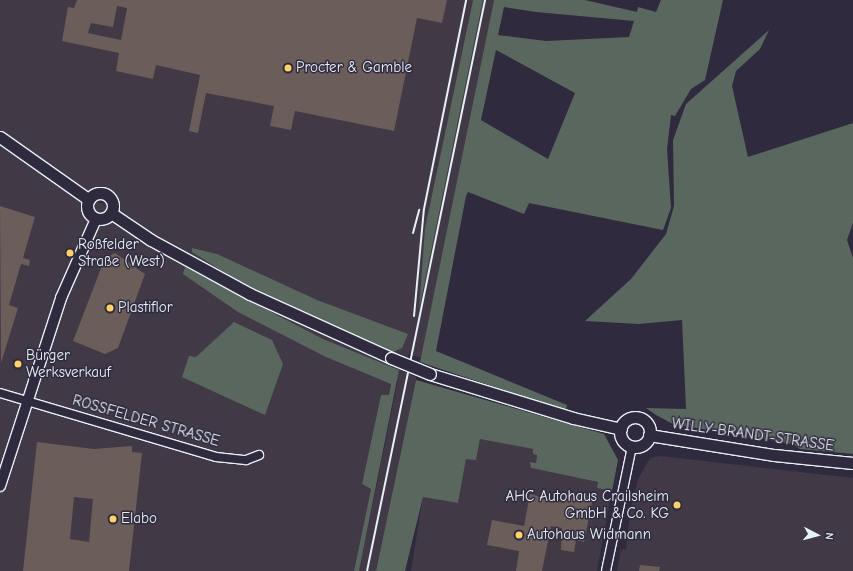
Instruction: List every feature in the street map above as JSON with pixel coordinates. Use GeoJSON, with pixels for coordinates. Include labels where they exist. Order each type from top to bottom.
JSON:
{"type":"FeatureCollection","features":[{"type":"Feature","properties":{"kind":"main road"},"geometry":{"type":"LineString","coordinates":[[0,137],[88,199]]}},
{"type":"Feature","properties":{"kind":"main road"},"geometry":{"type":"LineString","coordinates":[[88,199],[98,193],[109,196],[113,204],[112,213]]}},
{"type":"Feature","properties":{"kind":"main road"},"geometry":{"type":"LineString","coordinates":[[88,199],[88,213],[96,219],[112,213]]}},
{"type":"Feature","properties":{"kind":"main road"},"geometry":{"type":"LineString","coordinates":[[112,213],[151,240],[250,294],[391,358],[430,374],[573,418],[621,428]]}},
{"type":"Feature","properties":{"kind":"main road"},"geometry":{"type":"LineString","coordinates":[[631,418],[641,419],[648,425],[650,435],[645,443],[632,447],[624,442],[621,428],[631,418]]}},
{"type":"Feature","properties":{"kind":"main road","name":"WILLY-BRANDT-STRASSE"},"geometry":{"type":"LineString","coordinates":[[650,435],[774,455],[853,463]]}},
{"type":"Feature","properties":{"kind":"street"},"geometry":{"type":"LineString","coordinates":[[0,486],[61,298],[96,219]]}},
{"type":"Feature","properties":{"kind":"street","name":"ROSSFELDER STRASSE"},"geometry":{"type":"LineString","coordinates":[[0,393],[26,402],[216,457],[246,460],[259,455]]}},
{"type":"Feature","properties":{"kind":"street"},"geometry":{"type":"LineString","coordinates":[[606,571],[632,447]]}},
{"type":"Feature","properties":{"kind":"shaded area"},"geometry":{"type":"Polygon","coordinates":[[[0,0],[473,0],[425,228],[420,305],[483,0],[494,0],[421,358],[409,354],[401,370],[416,377],[416,380],[376,571],[359,571],[398,380],[391,384],[389,396],[381,395],[362,484],[371,489],[354,571],[0,571],[0,146],[75,197],[109,205],[0,131],[0,0]]]}},
{"type":"Feature","properties":{"kind":"shaded area"},"geometry":{"type":"Polygon","coordinates":[[[473,0],[483,0],[419,310],[425,228],[473,0]]]}},
{"type":"Feature","properties":{"kind":"shaded area"},"geometry":{"type":"Polygon","coordinates":[[[494,0],[585,0],[637,12],[638,7],[656,12],[661,0],[723,0],[705,80],[691,89],[675,116],[671,115],[667,149],[671,208],[663,230],[529,203],[524,214],[468,192],[466,196],[436,351],[567,405],[566,411],[420,362],[494,0]],[[504,7],[498,35],[546,41],[629,37],[634,21],[536,12],[504,7]],[[496,50],[481,120],[548,159],[575,93],[496,50]]]}},
{"type":"Feature","properties":{"kind":"shaded area"},"geometry":{"type":"Polygon","coordinates":[[[769,30],[760,49],[736,71],[732,86],[748,157],[853,123],[853,223],[847,240],[853,258],[853,454],[800,449],[793,444],[673,424],[646,408],[686,409],[682,320],[639,324],[585,321],[631,279],[666,234],[674,206],[673,140],[686,104],[769,30]]]}},
{"type":"Feature","properties":{"kind":"shaded area"},"geometry":{"type":"Polygon","coordinates":[[[192,248],[217,254],[317,300],[408,334],[402,348],[391,353],[301,313],[230,276],[192,252],[192,248]]]}},
{"type":"Feature","properties":{"kind":"shaded area"},"geometry":{"type":"Polygon","coordinates":[[[185,267],[323,339],[399,370],[359,571],[354,571],[371,489],[362,484],[381,395],[389,395],[391,384],[326,357],[238,312],[183,274],[185,267]]]}},
{"type":"Feature","properties":{"kind":"shaded area"},"geometry":{"type":"Polygon","coordinates":[[[234,322],[272,340],[283,364],[265,415],[182,377],[189,356],[196,357],[234,322]]]}},
{"type":"Feature","properties":{"kind":"shaded area"},"geometry":{"type":"Polygon","coordinates":[[[416,380],[604,434],[618,460],[612,491],[597,488],[598,482],[531,468],[530,462],[536,463],[537,455],[533,454],[533,449],[480,439],[476,460],[466,459],[458,503],[423,497],[405,571],[376,571],[416,380]]]}},
{"type":"Feature","properties":{"kind":"shaded area"},"geometry":{"type":"Polygon","coordinates":[[[480,439],[534,449],[537,455],[536,463],[531,462],[531,468],[598,482],[597,488],[606,489],[604,499],[610,500],[597,571],[411,571],[423,496],[458,503],[466,458],[476,460],[480,439]]]}},
{"type":"Feature","properties":{"kind":"shaded area"},"geometry":{"type":"Polygon","coordinates":[[[660,456],[853,478],[853,571],[617,571],[621,549],[626,550],[630,512],[638,479],[650,458],[660,456]]]}},
{"type":"Feature","properties":{"kind":"building","name":"Procter & Gamble"},"geometry":{"type":"Polygon","coordinates":[[[77,0],[447,0],[442,23],[417,18],[394,131],[295,111],[291,130],[270,126],[274,106],[206,93],[198,133],[189,131],[200,75],[156,65],[153,79],[116,71],[119,53],[62,41],[68,7],[74,8],[77,0]],[[117,6],[113,27],[91,23],[88,33],[121,40],[127,8],[117,6]]]}},
{"type":"Feature","properties":{"kind":"building"},"geometry":{"type":"Polygon","coordinates":[[[0,206],[35,217],[23,258],[30,260],[29,266],[21,264],[9,305],[18,308],[1,363],[0,206]]]}},
{"type":"Feature","properties":{"kind":"building","name":"Plastiflor"},"geometry":{"type":"Polygon","coordinates":[[[115,253],[145,274],[118,348],[105,354],[73,341],[105,258],[115,253]]]}},
{"type":"Feature","properties":{"kind":"building","name":"Elabo"},"geometry":{"type":"Polygon","coordinates":[[[37,442],[94,449],[132,446],[132,452],[142,453],[129,571],[23,571],[37,442]],[[74,497],[70,539],[89,542],[93,499],[74,497]]]}},
{"type":"Feature","properties":{"kind":"building","name":"Autohaus Widmann"},"geometry":{"type":"Polygon","coordinates":[[[569,492],[593,497],[584,542],[576,540],[574,552],[561,550],[562,528],[551,526],[542,571],[516,571],[519,551],[487,545],[492,520],[524,526],[530,494],[564,503],[569,492]]]}},
{"type":"Feature","properties":{"kind":"building"},"geometry":{"type":"Polygon","coordinates":[[[640,565],[660,567],[659,571],[639,571],[640,565]]]}},
{"type":"Feature","properties":{"kind":"railway"},"geometry":{"type":"LineString","coordinates":[[414,316],[424,209],[466,0]]}},
{"type":"Feature","properties":{"kind":"railway"},"geometry":{"type":"LineString","coordinates":[[367,571],[485,0]]}},
{"type":"Feature","properties":{"kind":"railway"},"geometry":{"type":"LineString","coordinates":[[413,233],[419,210]]}},
{"type":"Feature","properties":{"kind":"place","name":"Procter & Gamble"},"geometry":{"type":"Point","coordinates":[288,68]}},
{"type":"Feature","properties":{"kind":"place","name":"Roßfelder Straße (West)"},"geometry":{"type":"Point","coordinates":[70,253]}},
{"type":"Feature","properties":{"kind":"place","name":"Plastiflor"},"geometry":{"type":"Point","coordinates":[110,308]}},
{"type":"Feature","properties":{"kind":"place","name":"Bürger Werksverkauf"},"geometry":{"type":"Point","coordinates":[18,364]}},
{"type":"Feature","properties":{"kind":"place","name":"AHC Autohaus Crailsheim GmbH & Co. KG"},"geometry":{"type":"Point","coordinates":[677,505]}},
{"type":"Feature","properties":{"kind":"place","name":"Elabo"},"geometry":{"type":"Point","coordinates":[113,519]}},
{"type":"Feature","properties":{"kind":"place","name":"Autohaus Widmann"},"geometry":{"type":"Point","coordinates":[519,535]}}]}
